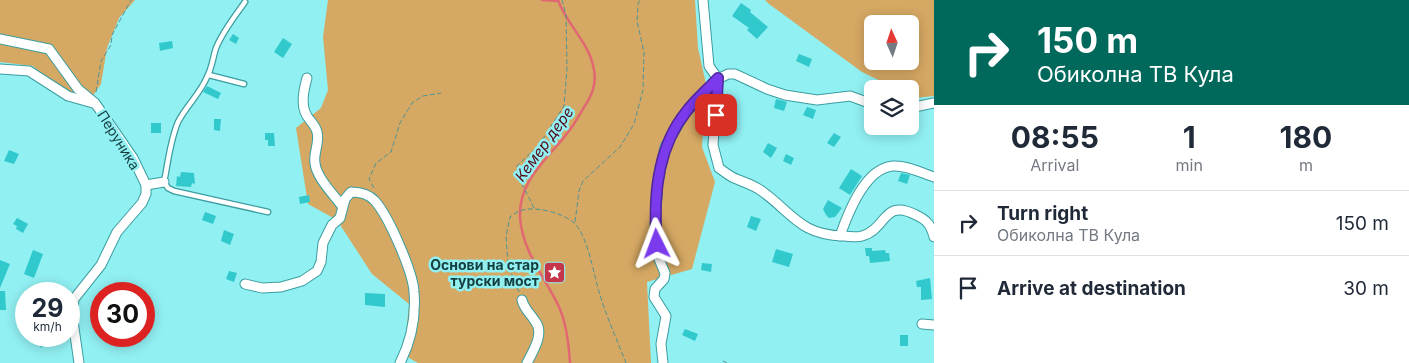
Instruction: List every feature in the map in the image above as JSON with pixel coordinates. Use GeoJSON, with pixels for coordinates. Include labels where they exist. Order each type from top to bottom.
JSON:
{"type":"FeatureCollection","features":[{"type":"Feature","properties":{"kind":"street"},"geometry":{"type":"LineString","coordinates":[[703,0],[709,66],[718,78],[713,145],[719,168],[762,191],[792,219],[809,230],[826,235],[862,236],[873,230],[888,213],[899,209],[924,219],[932,226],[934,237]]}},
{"type":"Feature","properties":{"kind":"street","name":"Перуника"},"geometry":{"type":"LineString","coordinates":[[0,39],[49,49],[78,89],[96,103],[133,158],[146,185],[146,194],[142,203],[117,232],[101,265],[74,299],[72,314],[79,363]]}},
{"type":"Feature","properties":{"kind":"street"},"geometry":{"type":"LineString","coordinates":[[0,69],[29,71],[68,96],[96,103]]}},
{"type":"Feature","properties":{"kind":"street"},"geometry":{"type":"LineString","coordinates":[[663,363],[661,344],[666,316],[654,297],[655,289],[664,280],[665,273],[660,259],[655,227],[658,181],[665,147],[685,113],[718,78],[728,74],[735,74],[785,95],[818,100],[850,96],[864,101]]}},
{"type":"Feature","properties":{"kind":"street"},"geometry":{"type":"LineString","coordinates":[[308,78],[304,89],[304,104],[306,114],[317,131],[318,141],[315,149],[315,163],[318,173],[342,206]]}},
{"type":"Feature","properties":{"kind":"street"},"geometry":{"type":"LineString","coordinates":[[919,106],[934,103]]}},
{"type":"Feature","properties":{"kind":"street"},"geometry":{"type":"LineString","coordinates":[[840,236],[847,214],[868,180],[877,172],[886,167],[895,166],[934,177]]}},
{"type":"Feature","properties":{"kind":"street"},"geometry":{"type":"LineString","coordinates":[[146,185],[164,182]]}},
{"type":"Feature","properties":{"kind":"street"},"geometry":{"type":"LineString","coordinates":[[244,284],[262,288],[281,287],[302,281],[317,271],[322,262],[323,242],[332,225],[340,218],[345,199],[351,192],[366,194],[376,201],[394,232],[410,271],[414,290],[414,308],[408,344],[400,363]]}},
{"type":"Feature","properties":{"kind":"street"},"geometry":{"type":"LineString","coordinates":[[522,300],[524,307],[539,325],[539,334],[527,363]]}},
{"type":"Feature","properties":{"kind":"street"},"geometry":{"type":"LineString","coordinates":[[922,324],[934,325]]}},
{"type":"Feature","properties":{"kind":"lane"},"geometry":{"type":"LineString","coordinates":[[245,2],[216,48],[203,86],[187,107],[178,123],[164,182],[168,188],[174,191],[268,212]]}},
{"type":"Feature","properties":{"kind":"lane"},"geometry":{"type":"LineString","coordinates":[[208,75],[244,84]]}},
{"type":"Feature","properties":{"kind":"path"},"geometry":{"type":"LineString","coordinates":[[96,103],[96,85],[101,61],[111,45],[112,35],[131,0]]}},
{"type":"Feature","properties":{"kind":"path"},"geometry":{"type":"LineString","coordinates":[[534,209],[516,167],[539,145],[564,106],[567,68],[566,15],[562,0]]}},
{"type":"Feature","properties":{"kind":"path"},"geometry":{"type":"LineString","coordinates":[[574,223],[579,191],[583,181],[620,147],[634,124],[643,90],[644,52],[637,21],[640,0]]}},
{"type":"Feature","properties":{"kind":"path"},"geometry":{"type":"LineString","coordinates":[[377,194],[369,179],[376,164],[391,152],[400,123],[412,103],[423,96],[441,93]]}},
{"type":"Feature","properties":{"kind":"path"},"geometry":{"type":"LineString","coordinates":[[522,300],[508,265],[506,236],[510,217],[521,210],[534,209],[557,214],[574,223],[582,235],[600,295],[626,363]]}},
{"type":"Feature","properties":{"kind":"path"},"geometry":{"type":"LineString","coordinates":[[723,361],[727,363]]}},
{"type":"Feature","properties":{"kind":"shaded area"},"geometry":{"type":"Polygon","coordinates":[[[0,0],[135,0],[119,18],[107,48],[101,84],[90,100],[55,87],[33,66],[0,62],[0,0]]]}},
{"type":"Feature","properties":{"kind":"shaded area"},"geometry":{"type":"Polygon","coordinates":[[[328,0],[695,0],[698,48],[706,84],[702,147],[715,182],[692,269],[647,282],[651,363],[418,363],[404,355],[409,304],[372,274],[337,220],[308,204],[296,128],[321,108],[328,90],[323,37],[328,0]]]}},
{"type":"Feature","properties":{"kind":"shaded area"},"geometry":{"type":"Polygon","coordinates":[[[765,0],[934,0],[934,96],[919,98],[919,80],[878,80],[862,72],[765,0]]]}},
{"type":"Feature","properties":{"kind":"building"},"geometry":{"type":"Polygon","coordinates":[[[741,3],[768,27],[757,39],[747,30],[749,28],[732,16],[741,3]]]}},
{"type":"Feature","properties":{"kind":"building"},"geometry":{"type":"Polygon","coordinates":[[[233,34],[239,38],[236,44],[229,40],[233,34]]]}},
{"type":"Feature","properties":{"kind":"building"},"geometry":{"type":"Polygon","coordinates":[[[283,38],[292,44],[283,58],[274,52],[283,38]]]}},
{"type":"Feature","properties":{"kind":"building"},"geometry":{"type":"Polygon","coordinates":[[[172,41],[173,48],[160,51],[159,43],[172,41]]]}},
{"type":"Feature","properties":{"kind":"building"},"geometry":{"type":"Polygon","coordinates":[[[799,54],[812,59],[809,67],[796,61],[799,54]]]}},
{"type":"Feature","properties":{"kind":"building"},"geometry":{"type":"Polygon","coordinates":[[[207,86],[221,93],[218,99],[203,92],[207,86]]]}},
{"type":"Feature","properties":{"kind":"building"},"geometry":{"type":"Polygon","coordinates":[[[776,99],[787,102],[784,111],[774,108],[776,99]]]}},
{"type":"Feature","properties":{"kind":"building"},"geometry":{"type":"Polygon","coordinates":[[[807,107],[816,110],[813,119],[803,115],[807,107]]]}},
{"type":"Feature","properties":{"kind":"building"},"geometry":{"type":"Polygon","coordinates":[[[214,119],[221,119],[220,131],[214,130],[214,119]]]}},
{"type":"Feature","properties":{"kind":"building"},"geometry":{"type":"Polygon","coordinates":[[[151,123],[161,123],[161,133],[151,133],[151,123]]]}},
{"type":"Feature","properties":{"kind":"building"},"geometry":{"type":"Polygon","coordinates":[[[265,133],[274,133],[275,146],[268,146],[268,140],[265,140],[265,133]]]}},
{"type":"Feature","properties":{"kind":"building"},"geometry":{"type":"Polygon","coordinates":[[[834,133],[841,137],[834,147],[827,143],[834,133]]]}},
{"type":"Feature","properties":{"kind":"building"},"geometry":{"type":"Polygon","coordinates":[[[768,143],[777,148],[771,158],[763,152],[768,143]]]}},
{"type":"Feature","properties":{"kind":"building"},"geometry":{"type":"Polygon","coordinates":[[[9,150],[19,154],[14,164],[4,161],[9,150]]]}},
{"type":"Feature","properties":{"kind":"building"},"geometry":{"type":"Polygon","coordinates":[[[786,154],[794,158],[791,165],[783,161],[786,154]]]}},
{"type":"Feature","properties":{"kind":"building"},"geometry":{"type":"Polygon","coordinates":[[[851,169],[862,176],[850,195],[839,188],[851,169]]]}},
{"type":"Feature","properties":{"kind":"building"},"geometry":{"type":"Polygon","coordinates":[[[181,172],[194,173],[195,184],[192,183],[191,187],[176,186],[177,176],[180,177],[181,172]]]}},
{"type":"Feature","properties":{"kind":"building"},"geometry":{"type":"Polygon","coordinates":[[[901,173],[910,175],[907,184],[898,181],[901,173]]]}},
{"type":"Feature","properties":{"kind":"building"},"geometry":{"type":"Polygon","coordinates":[[[309,195],[310,202],[300,204],[299,197],[309,195]]]}},
{"type":"Feature","properties":{"kind":"building"},"geometry":{"type":"Polygon","coordinates":[[[828,200],[842,208],[835,217],[829,218],[823,209],[828,200]]]}},
{"type":"Feature","properties":{"kind":"building"},"geometry":{"type":"Polygon","coordinates":[[[205,212],[216,216],[213,224],[202,220],[205,212]]]}},
{"type":"Feature","properties":{"kind":"building"},"geometry":{"type":"Polygon","coordinates":[[[751,216],[761,219],[756,231],[747,227],[751,216]]]}},
{"type":"Feature","properties":{"kind":"building"},"geometry":{"type":"Polygon","coordinates":[[[17,218],[28,224],[23,233],[16,229],[17,226],[13,224],[17,218]]]}},
{"type":"Feature","properties":{"kind":"building"},"geometry":{"type":"Polygon","coordinates":[[[224,230],[234,234],[230,245],[221,241],[224,230]]]}},
{"type":"Feature","properties":{"kind":"building"},"geometry":{"type":"Polygon","coordinates":[[[865,248],[872,248],[872,251],[885,250],[886,253],[889,253],[890,261],[870,263],[869,256],[866,256],[865,248]]]}},
{"type":"Feature","properties":{"kind":"building"},"geometry":{"type":"Polygon","coordinates":[[[776,249],[793,254],[789,267],[772,262],[776,249]]]}},
{"type":"Feature","properties":{"kind":"building"},"geometry":{"type":"Polygon","coordinates":[[[33,250],[43,254],[34,278],[24,274],[33,250]]]}},
{"type":"Feature","properties":{"kind":"building"},"geometry":{"type":"Polygon","coordinates":[[[0,260],[10,264],[0,288],[0,260]]]}},
{"type":"Feature","properties":{"kind":"building"},"geometry":{"type":"Polygon","coordinates":[[[702,263],[712,264],[711,272],[701,270],[702,263]]]}},
{"type":"Feature","properties":{"kind":"building"},"geometry":{"type":"Polygon","coordinates":[[[229,271],[237,273],[234,282],[226,279],[229,271]]]}},
{"type":"Feature","properties":{"kind":"building"},"geometry":{"type":"Polygon","coordinates":[[[930,278],[932,299],[921,300],[921,287],[917,287],[916,281],[930,278]]]}},
{"type":"Feature","properties":{"kind":"building"},"geometry":{"type":"Polygon","coordinates":[[[0,291],[5,291],[6,310],[0,310],[0,291]]]}},
{"type":"Feature","properties":{"kind":"building"},"geometry":{"type":"Polygon","coordinates":[[[365,293],[385,294],[385,307],[365,305],[365,293]]]}},
{"type":"Feature","properties":{"kind":"building"},"geometry":{"type":"Polygon","coordinates":[[[685,329],[698,334],[695,341],[682,335],[685,329]]]}},
{"type":"Feature","properties":{"kind":"building"},"geometry":{"type":"Polygon","coordinates":[[[900,335],[908,335],[908,346],[900,346],[900,335]]]}},
{"type":"Feature","properties":{"kind":"waterway"},"geometry":{"type":"LineString","coordinates":[[542,0],[557,1]]}},
{"type":"Feature","properties":{"kind":"waterway","name":"Кемер дере"},"geometry":{"type":"LineString","coordinates":[[558,0],[592,60],[595,75],[594,86],[589,100],[574,123],[530,180],[524,191],[520,218],[525,242],[530,254],[564,320],[570,363]]}},
{"type":"Feature","properties":{"kind":"place","name":"Основи на стар турски мост"},"geometry":{"type":"Point","coordinates":[555,272]}},
{"type":"Feature","properties":{"kind":"route"},"geometry":{"type":"LineString","coordinates":[[657,244],[655,227],[658,181],[665,147],[685,113],[718,78],[716,115]]}}]}
